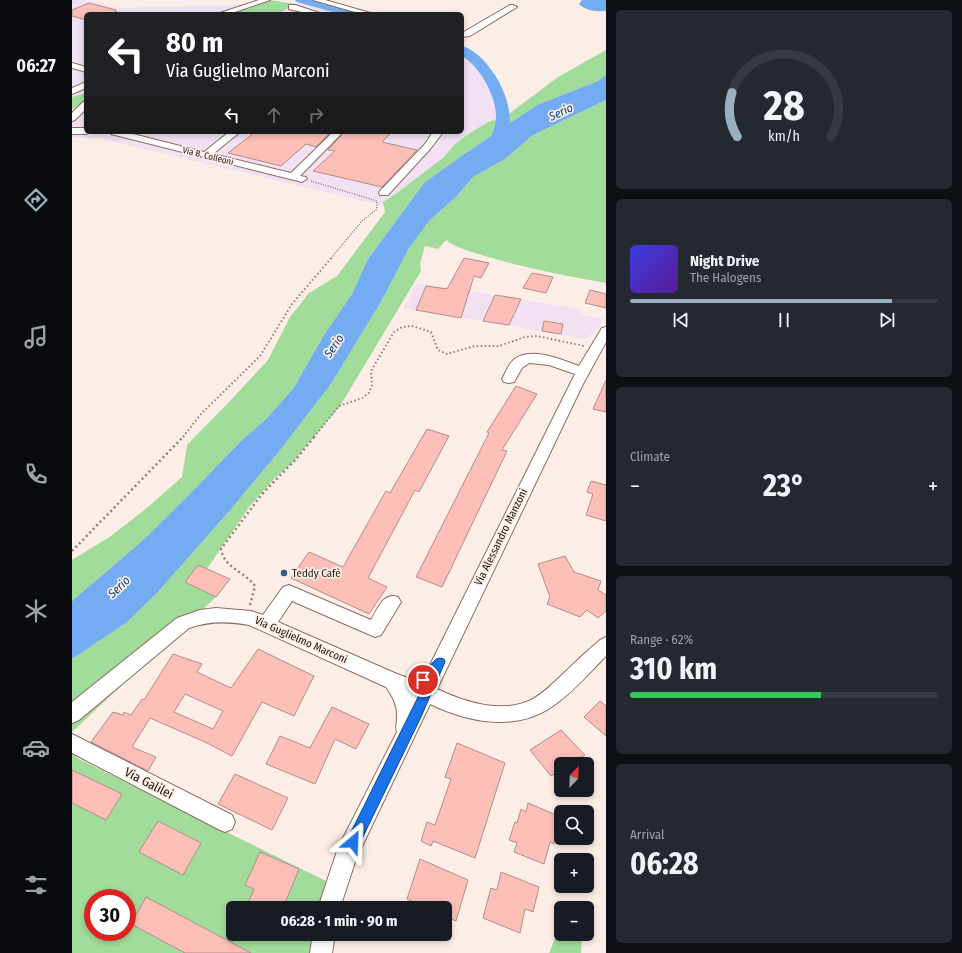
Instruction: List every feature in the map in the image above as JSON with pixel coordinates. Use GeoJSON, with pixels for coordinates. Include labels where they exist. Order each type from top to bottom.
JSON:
{"type":"FeatureCollection","features":[{"type":"Feature","properties":{"kind":"street"},"geometry":{"type":"LineString","coordinates":[[227,12],[266,0]]}},
{"type":"Feature","properties":{"kind":"street"},"geometry":{"type":"LineString","coordinates":[[317,0],[362,12]]}},
{"type":"Feature","properties":{"kind":"street"},"geometry":{"type":"LineString","coordinates":[[292,7],[311,12]]}},
{"type":"Feature","properties":{"kind":"street"},"geometry":{"type":"LineString","coordinates":[[464,35],[513,7]]}},
{"type":"Feature","properties":{"kind":"street"},"geometry":{"type":"LineString","coordinates":[[72,65],[84,69]]}},
{"type":"Feature","properties":{"kind":"street"},"geometry":{"type":"LineString","coordinates":[[72,91],[84,86]]}},
{"type":"Feature","properties":{"kind":"street"},"geometry":{"type":"LineString","coordinates":[[72,118],[80,107]]}},
{"type":"Feature","properties":{"kind":"street"},"geometry":{"type":"LineString","coordinates":[[72,123],[84,126]]}},
{"type":"Feature","properties":{"kind":"street"},"geometry":{"type":"LineString","coordinates":[[72,131],[84,131]]}},
{"type":"Feature","properties":{"kind":"street"},"geometry":{"type":"LineString","coordinates":[[206,155],[232,134]]}},
{"type":"Feature","properties":{"kind":"street"},"geometry":{"type":"LineString","coordinates":[[299,157],[324,134]]}},
{"type":"Feature","properties":{"kind":"street"},"geometry":{"type":"LineString","coordinates":[[297,178],[336,134]]}},
{"type":"Feature","properties":{"kind":"street"},"geometry":{"type":"LineString","coordinates":[[384,193],[428,146],[437,134]]}},
{"type":"Feature","properties":{"kind":"street","name":"Via B. Colleoni"},"geometry":{"type":"LineString","coordinates":[[140,135],[206,155],[284,171],[297,178]]}},
{"type":"Feature","properties":{"kind":"street","name":"Via Alessandro Manzoni"},"geometry":{"type":"LineString","coordinates":[[331,901],[346,856],[582,372],[606,331]]}},
{"type":"Feature","properties":{"kind":"street"},"geometry":{"type":"LineString","coordinates":[[509,379],[515,366],[520,361],[527,358],[542,359],[582,372]]}},
{"type":"Feature","properties":{"kind":"street"},"geometry":{"type":"LineString","coordinates":[[266,625],[289,592],[375,630],[392,602]]}},
{"type":"Feature","properties":{"kind":"street","name":"Via Guglielmo Marconi"},"geometry":{"type":"LineString","coordinates":[[72,714],[183,623],[198,617],[215,614],[245,617],[392,681],[462,708],[489,714],[513,714],[536,707],[551,697],[606,645]]}},
{"type":"Feature","properties":{"kind":"street","name":"Via Guglielmo Marconi"},"geometry":{"type":"LineString","coordinates":[[392,681],[423,680],[440,662]]}},
{"type":"Feature","properties":{"kind":"street","name":"Via Alessandro Manzoni"},"geometry":{"type":"LineString","coordinates":[[392,681],[401,693],[409,714],[401,744]]}},
{"type":"Feature","properties":{"kind":"street","name":"Via Galilei"},"geometry":{"type":"LineString","coordinates":[[72,743],[225,822]]}},
{"type":"Feature","properties":{"kind":"street"},"geometry":{"type":"LineString","coordinates":[[321,953],[323,941]]}},
{"type":"Feature","properties":{"kind":"path"},"geometry":{"type":"LineString","coordinates":[[72,551],[186,434],[201,414],[260,356],[292,304],[362,221],[377,209],[377,201],[344,190],[297,178]]}},
{"type":"Feature","properties":{"kind":"path"},"geometry":{"type":"LineString","coordinates":[[245,617],[254,597],[255,586],[246,576],[228,564],[222,557],[221,549],[249,508],[274,479],[291,464],[340,406],[367,396],[372,390],[374,383],[371,371],[383,349],[399,327],[414,326],[431,332],[438,350],[447,354],[474,346],[498,346],[525,337],[537,336],[596,349]]}},
{"type":"Feature","properties":{"kind":"shaded area"},"geometry":{"type":"Polygon","coordinates":[[[72,0],[84,0],[118,8],[255,4],[234,12],[84,12],[84,134],[464,134],[464,50],[482,60],[496,78],[506,98],[506,116],[488,122],[455,144],[444,157],[383,202],[384,206],[99,138],[72,138],[72,0]]]}},
{"type":"Feature","properties":{"kind":"shaded area"},"geometry":{"type":"Polygon","coordinates":[[[298,1],[343,12],[279,12],[298,1]]]}},
{"type":"Feature","properties":{"kind":"shaded area"},"geometry":{"type":"Polygon","coordinates":[[[417,283],[582,309],[580,315],[603,318],[599,328],[585,339],[404,308],[417,283]]]}},
{"type":"Feature","properties":{"kind":"green space"},"geometry":{"type":"Polygon","coordinates":[[[270,0],[295,4],[281,12],[230,12],[270,0]]]}},
{"type":"Feature","properties":{"kind":"green space"},"geometry":{"type":"Polygon","coordinates":[[[606,50],[606,75],[598,81],[537,105],[424,183],[368,259],[352,294],[324,335],[293,389],[267,418],[240,442],[141,542],[72,601],[72,560],[111,536],[148,507],[182,477],[187,445],[268,360],[290,317],[309,293],[337,276],[385,212],[383,202],[444,157],[455,144],[470,133],[488,122],[506,116],[558,77],[606,50]]]}},
{"type":"Feature","properties":{"kind":"green space"},"geometry":{"type":"Polygon","coordinates":[[[84,94],[84,103],[72,109],[72,97],[84,94]]]}},
{"type":"Feature","properties":{"kind":"green space"},"geometry":{"type":"Polygon","coordinates":[[[606,100],[606,283],[547,272],[488,257],[456,246],[446,240],[438,249],[425,246],[420,264],[421,271],[340,406],[291,464],[274,479],[249,507],[207,569],[230,579],[216,597],[72,732],[72,659],[126,623],[157,593],[232,508],[281,449],[331,384],[382,300],[409,248],[430,220],[456,197],[473,177],[505,159],[533,135],[606,100]]]}},
{"type":"Feature","properties":{"kind":"green space"},"geometry":{"type":"Polygon","coordinates":[[[72,754],[79,759],[326,881],[322,901],[226,901],[226,941],[313,941],[310,953],[72,953],[72,754]]]}},
{"type":"Feature","properties":{"kind":"green space"},"geometry":{"type":"Polygon","coordinates":[[[554,941],[582,941],[581,953],[549,953],[554,941]]]}},
{"type":"Feature","properties":{"kind":"water"},"geometry":{"type":"Polygon","coordinates":[[[582,0],[606,0],[606,11],[588,10],[579,4],[582,0]]]}},
{"type":"Feature","properties":{"kind":"water","name":"Serio"},"geometry":{"type":"Polygon","coordinates":[[[606,75],[606,100],[533,135],[505,159],[473,177],[456,197],[430,220],[409,248],[382,300],[331,384],[281,449],[232,508],[157,593],[126,623],[72,659],[72,601],[141,542],[240,442],[267,418],[293,389],[324,335],[352,294],[368,259],[424,183],[537,105],[598,81],[606,75]]]}},
{"type":"Feature","properties":{"kind":"building"},"geometry":{"type":"Polygon","coordinates":[[[89,3],[116,10],[116,12],[84,12],[84,19],[72,16],[72,10],[89,3]]]}},
{"type":"Feature","properties":{"kind":"building"},"geometry":{"type":"Polygon","coordinates":[[[252,134],[329,134],[316,147],[306,144],[281,166],[228,153],[252,134]]]}},
{"type":"Feature","properties":{"kind":"building"},"geometry":{"type":"Polygon","coordinates":[[[342,134],[390,134],[382,142],[417,150],[382,187],[313,171],[335,151],[328,150],[342,134]]]}},
{"type":"Feature","properties":{"kind":"building"},"geometry":{"type":"Polygon","coordinates":[[[464,258],[489,263],[481,278],[474,276],[461,318],[416,310],[426,286],[447,289],[464,258]]]}},
{"type":"Feature","properties":{"kind":"building"},"geometry":{"type":"Polygon","coordinates":[[[532,273],[553,277],[546,293],[523,288],[532,273]]]}},
{"type":"Feature","properties":{"kind":"building"},"geometry":{"type":"Polygon","coordinates":[[[590,290],[606,294],[606,308],[585,303],[590,290]]]}},
{"type":"Feature","properties":{"kind":"building"},"geometry":{"type":"Polygon","coordinates":[[[495,295],[521,299],[509,325],[483,321],[495,295]]]}},
{"type":"Feature","properties":{"kind":"building"},"geometry":{"type":"Polygon","coordinates":[[[544,321],[563,324],[561,334],[542,331],[544,321]]]}},
{"type":"Feature","properties":{"kind":"building"},"geometry":{"type":"Polygon","coordinates":[[[606,380],[606,412],[593,409],[606,380]]]}},
{"type":"Feature","properties":{"kind":"building"},"geometry":{"type":"Polygon","coordinates":[[[516,386],[537,394],[502,450],[507,451],[442,587],[416,577],[489,433],[487,432],[516,386]]]}},
{"type":"Feature","properties":{"kind":"building"},"geometry":{"type":"Polygon","coordinates":[[[427,429],[449,436],[419,492],[415,490],[368,578],[387,587],[369,614],[291,578],[309,552],[343,567],[386,491],[390,493],[427,429]]]}},
{"type":"Feature","properties":{"kind":"building"},"geometry":{"type":"Polygon","coordinates":[[[591,481],[606,485],[606,521],[586,515],[593,494],[587,492],[591,481]]]}},
{"type":"Feature","properties":{"kind":"building"},"geometry":{"type":"Polygon","coordinates":[[[565,556],[574,572],[601,581],[598,590],[606,595],[606,611],[598,618],[587,610],[580,617],[547,604],[550,597],[538,564],[565,556]]]}},
{"type":"Feature","properties":{"kind":"building"},"geometry":{"type":"Polygon","coordinates":[[[198,565],[230,579],[216,597],[185,582],[198,565]]]}},
{"type":"Feature","properties":{"kind":"building"},"geometry":{"type":"Polygon","coordinates":[[[258,649],[314,676],[294,716],[262,702],[232,756],[205,742],[150,718],[132,747],[156,757],[148,771],[91,742],[113,712],[123,715],[124,712],[131,715],[142,699],[144,700],[173,654],[202,664],[197,672],[231,688],[258,649]],[[185,694],[174,712],[213,729],[223,711],[185,694]]]}},
{"type":"Feature","properties":{"kind":"building"},"geometry":{"type":"Polygon","coordinates":[[[600,701],[606,706],[606,736],[584,717],[600,701]]]}},
{"type":"Feature","properties":{"kind":"building"},"geometry":{"type":"Polygon","coordinates":[[[332,707],[369,724],[356,749],[335,739],[315,784],[266,764],[280,736],[310,748],[332,707]]]}},
{"type":"Feature","properties":{"kind":"building"},"geometry":{"type":"Polygon","coordinates":[[[561,730],[585,755],[582,757],[554,757],[554,774],[551,776],[530,750],[561,730]]]}},
{"type":"Feature","properties":{"kind":"building"},"geometry":{"type":"Polygon","coordinates":[[[457,743],[505,763],[475,858],[433,841],[431,846],[421,841],[427,822],[435,825],[451,779],[445,777],[457,743]]]}},
{"type":"Feature","properties":{"kind":"building"},"geometry":{"type":"Polygon","coordinates":[[[72,770],[122,794],[106,820],[72,803],[72,770]]]}},
{"type":"Feature","properties":{"kind":"building"},"geometry":{"type":"Polygon","coordinates":[[[235,774],[288,798],[272,830],[218,804],[235,774]]]}},
{"type":"Feature","properties":{"kind":"building"},"geometry":{"type":"Polygon","coordinates":[[[528,803],[554,814],[554,844],[550,842],[544,864],[514,852],[517,843],[509,840],[515,822],[517,823],[521,809],[526,812],[528,803]]]}},
{"type":"Feature","properties":{"kind":"building"},"geometry":{"type":"Polygon","coordinates":[[[158,821],[201,843],[183,875],[139,852],[158,821]]]}},
{"type":"Feature","properties":{"kind":"building"},"geometry":{"type":"Polygon","coordinates":[[[260,852],[299,869],[286,901],[249,901],[254,889],[245,885],[260,852]]]}},
{"type":"Feature","properties":{"kind":"building"},"geometry":{"type":"Polygon","coordinates":[[[420,859],[468,880],[456,921],[452,919],[452,901],[411,901],[407,899],[420,859]]]}},
{"type":"Feature","properties":{"kind":"building"},"geometry":{"type":"Polygon","coordinates":[[[501,872],[539,887],[533,912],[525,909],[520,933],[483,918],[491,888],[497,890],[501,872]]]}},
{"type":"Feature","properties":{"kind":"building"},"geometry":{"type":"Polygon","coordinates":[[[146,897],[251,953],[185,953],[136,927],[136,915],[146,897]]]}},
{"type":"Feature","properties":{"kind":"waterway"},"geometry":{"type":"LineString","coordinates":[[301,0],[346,12]]}},
{"type":"Feature","properties":{"kind":"waterway"},"geometry":{"type":"LineString","coordinates":[[464,51],[471,55],[478,62],[491,79],[502,109],[503,119],[499,137]]}},
{"type":"Feature","properties":{"kind":"place","name":"Teddy Cafè"},"geometry":{"type":"Point","coordinates":[284,573]}},
{"type":"Feature","properties":{"kind":"route"},"geometry":{"type":"LineString","coordinates":[[353,842],[417,714],[440,662],[423,680]]}}]}
